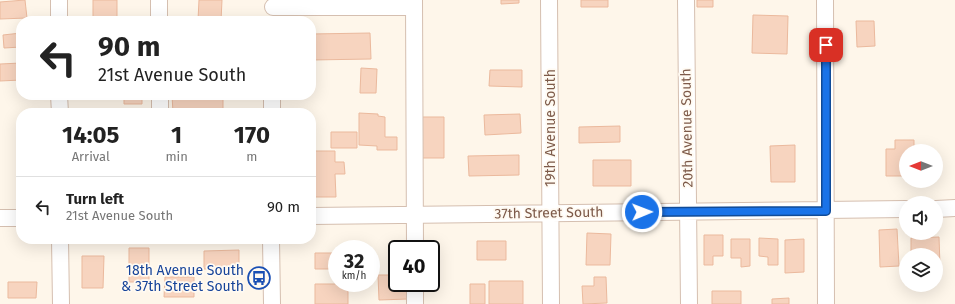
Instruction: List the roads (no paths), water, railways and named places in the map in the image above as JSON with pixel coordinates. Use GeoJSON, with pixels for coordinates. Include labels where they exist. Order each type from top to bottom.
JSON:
{"type":"FeatureCollection","features":[{"type":"Feature","properties":{"kind":"street"},"geometry":{"type":"LineString","coordinates":[[59,0],[59,16]]}},
{"type":"Feature","properties":{"kind":"street"},"geometry":{"type":"LineString","coordinates":[[159,0],[159,16]]}},
{"type":"Feature","properties":{"kind":"street","name":"19th Avenue South"},"geometry":{"type":"LineString","coordinates":[[549,0],[551,304]]}},
{"type":"Feature","properties":{"kind":"street","name":"20th Avenue South"},"geometry":{"type":"LineString","coordinates":[[686,0],[689,304]]}},
{"type":"Feature","properties":{"kind":"street"},"geometry":{"type":"LineString","coordinates":[[825,0],[826,304]]}},
{"type":"Feature","properties":{"kind":"street"},"geometry":{"type":"LineString","coordinates":[[273,9],[323,4],[414,4],[415,240]]}},
{"type":"Feature","properties":{"kind":"street"},"geometry":{"type":"LineString","coordinates":[[943,209],[955,208]]}},
{"type":"Feature","properties":{"kind":"street","name":"37th Street South"},"geometry":{"type":"LineString","coordinates":[[316,216],[899,210]]}},
{"type":"Feature","properties":{"kind":"street"},"geometry":{"type":"LineString","coordinates":[[0,218],[16,218]]}},
{"type":"Feature","properties":{"kind":"street"},"geometry":{"type":"LineString","coordinates":[[60,244],[60,304]]}},
{"type":"Feature","properties":{"kind":"street"},"geometry":{"type":"LineString","coordinates":[[271,244],[272,304]]}},
{"type":"Feature","properties":{"kind":"street"},"geometry":{"type":"LineString","coordinates":[[415,292],[416,304]]}},
{"type":"Feature","properties":{"kind":"place","name":"18th Avenue South & 37th Street South"},"geometry":{"type":"Point","coordinates":[259,278]}}]}
